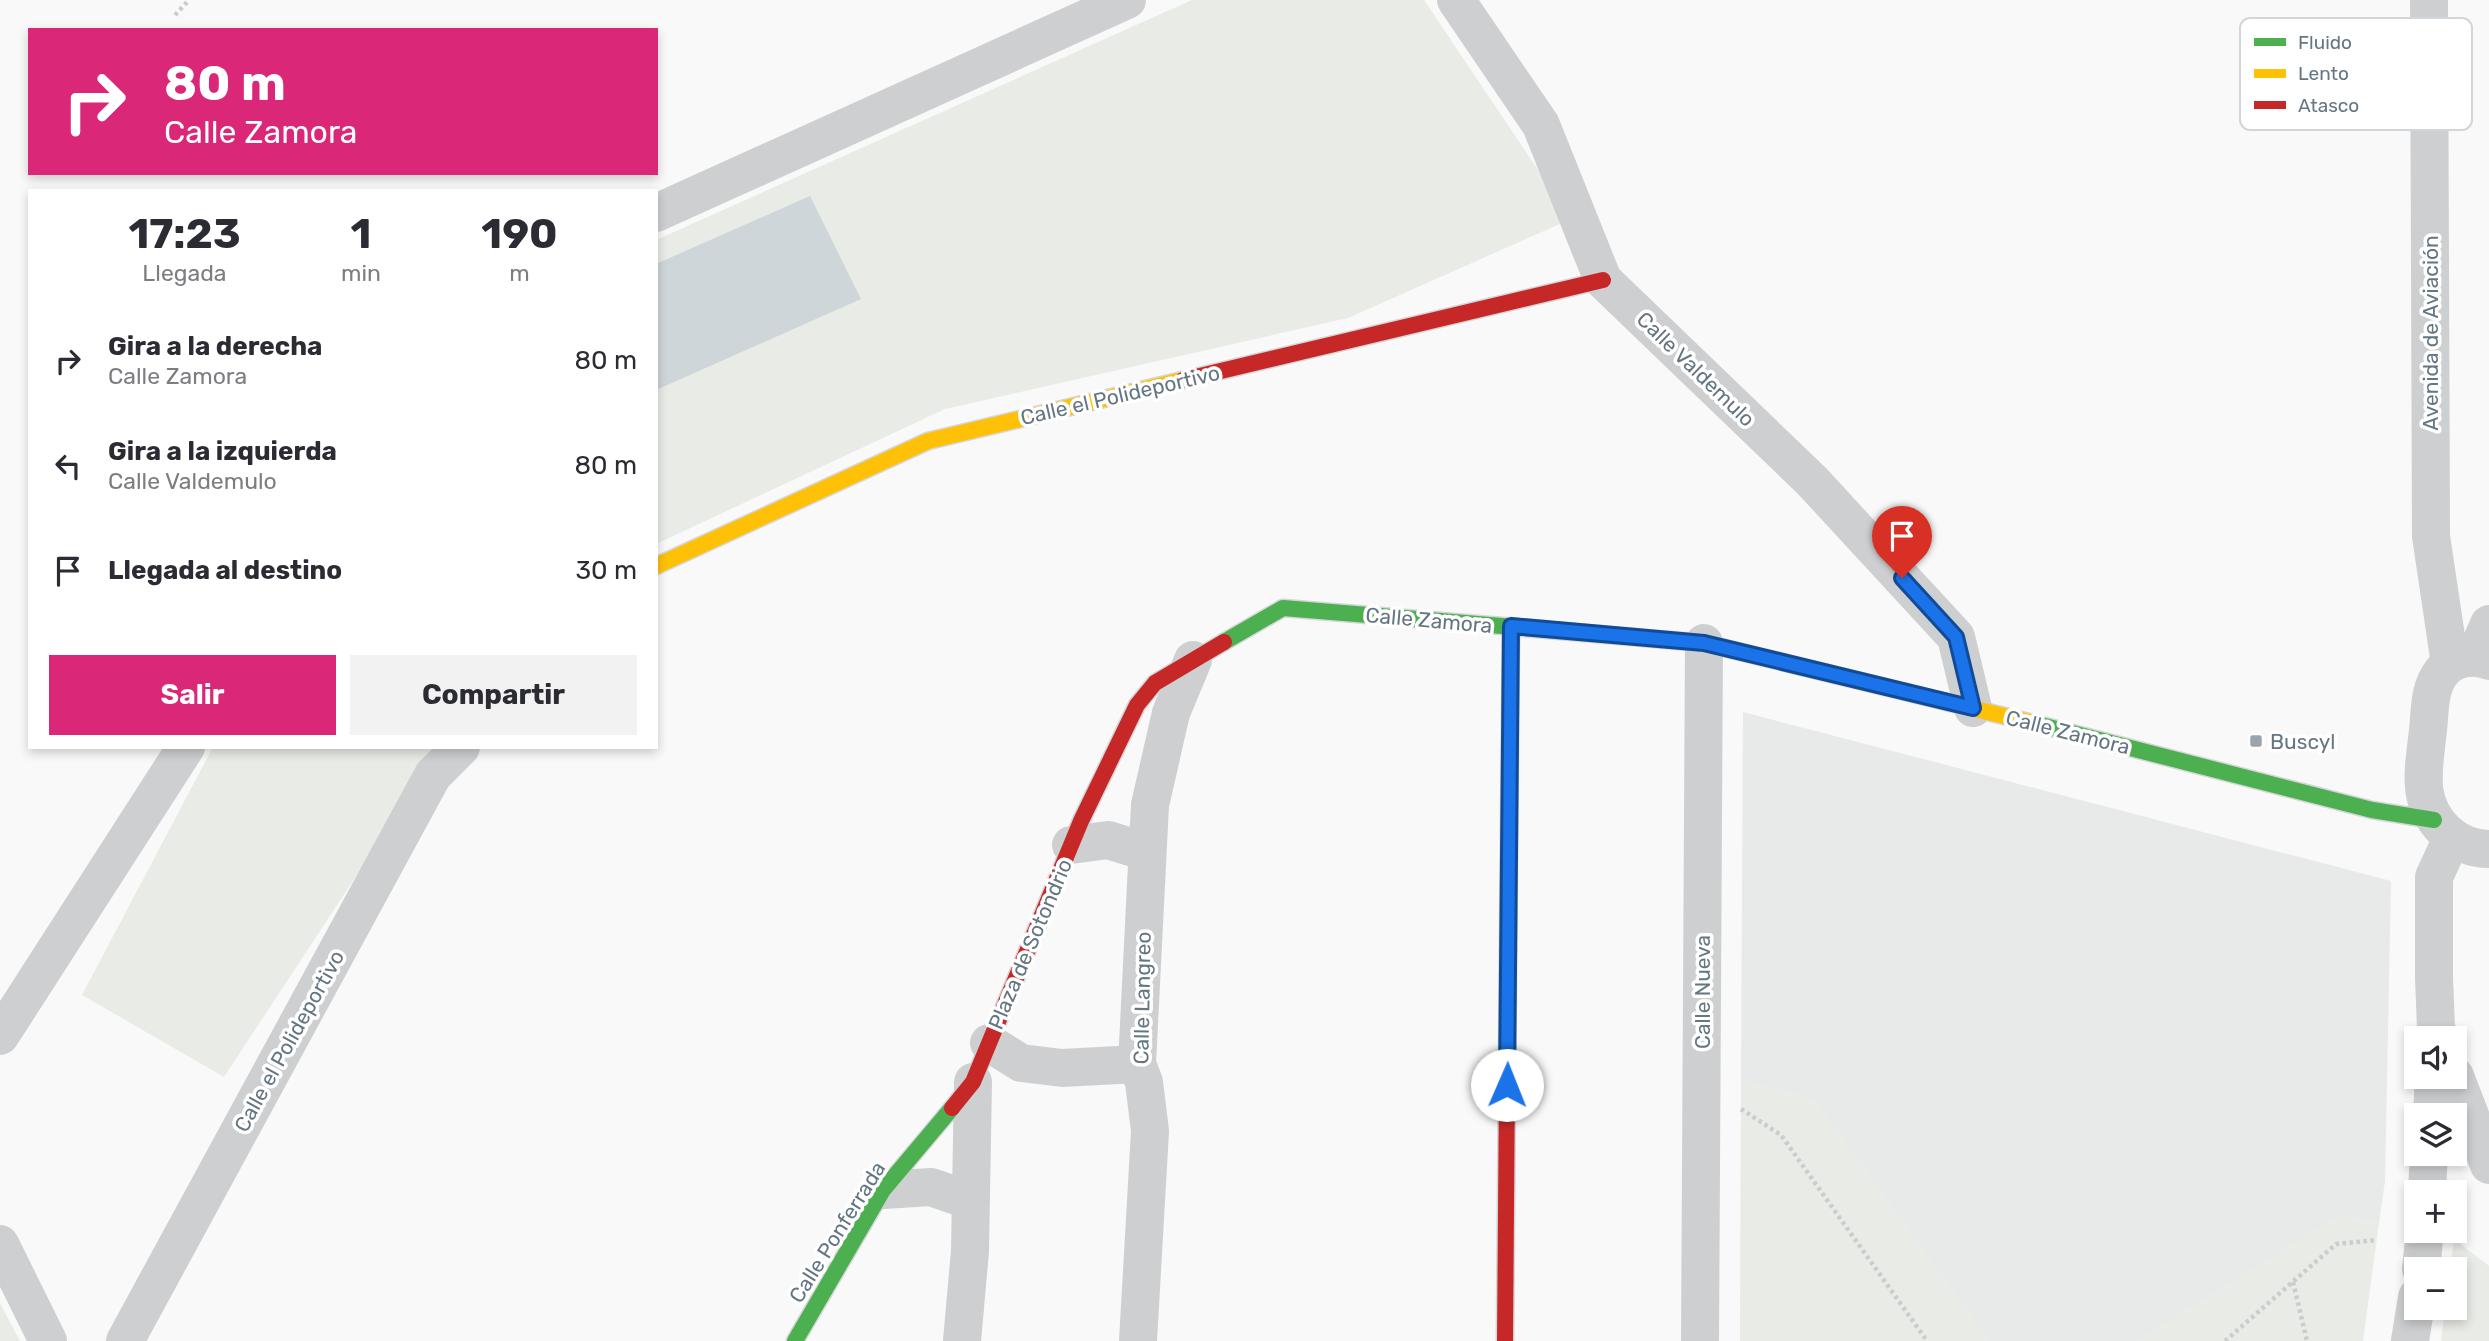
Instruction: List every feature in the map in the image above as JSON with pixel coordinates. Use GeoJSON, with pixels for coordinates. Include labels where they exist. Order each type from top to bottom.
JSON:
{"type":"FeatureCollection","features":[{"type":"Feature","properties":{"kind":"street"},"geometry":{"type":"LineString","coordinates":[[658,212],[1127,0]]}},
{"type":"Feature","properties":{"kind":"street","name":"Calle Valdemulo"},"geometry":{"type":"LineString","coordinates":[[1456,0],[1541,125],[1603,280],[1811,481],[1956,637],[1973,708]]}},
{"type":"Feature","properties":{"kind":"street","name":"Avenida de Aviación"},"geometry":{"type":"LineString","coordinates":[[2429,0],[2429,18]]}},
{"type":"Feature","properties":{"kind":"street","name":"Avenida de Aviación"},"geometry":{"type":"LineString","coordinates":[[2429,130],[2431,536],[2476,652]]}},
{"type":"Feature","properties":{"kind":"street","name":"Calle el Polideportivo"},"geometry":{"type":"LineString","coordinates":[[658,565],[928,441],[1603,280]]}},
{"type":"Feature","properties":{"kind":"street","name":"Calle Zamora"},"geometry":{"type":"LineString","coordinates":[[1192,660],[1283,608],[1704,643],[1973,708],[2443,829]]}},
{"type":"Feature","properties":{"kind":"street"},"geometry":{"type":"LineString","coordinates":[[1505,1341],[1511,626]]}},
{"type":"Feature","properties":{"kind":"street","name":"Calle Nueva"},"geometry":{"type":"LineString","coordinates":[[1700,1341],[1704,643]]}},
{"type":"Feature","properties":{"kind":"street"},"geometry":{"type":"LineString","coordinates":[[2476,652],[2440,674],[2434,684],[2423,779],[2425,800],[2443,829],[2478,849],[2489,849]]}},
{"type":"Feature","properties":{"kind":"street","name":"Plaza de Sotondrio"},"geometry":{"type":"LineString","coordinates":[[972,1082],[1071,845],[1138,705],[1155,683],[1192,660]]}},
{"type":"Feature","properties":{"kind":"street","name":"Calle Langreo"},"geometry":{"type":"LineString","coordinates":[[1138,1341],[1150,1131],[1144,1082],[1137,1064],[1150,805],[1171,713],[1192,660]]}},
{"type":"Feature","properties":{"kind":"street"},"geometry":{"type":"LineString","coordinates":[[0,1036],[185,749]]}},
{"type":"Feature","properties":{"kind":"street","name":"Calle el Polideportivo"},"geometry":{"type":"LineString","coordinates":[[125,1341],[433,775],[459,749]]}},
{"type":"Feature","properties":{"kind":"street"},"geometry":{"type":"LineString","coordinates":[[2372,810],[2423,779]]}},
{"type":"Feature","properties":{"kind":"street"},"geometry":{"type":"LineString","coordinates":[[2437,1026],[2434,877],[2443,829]]}},
{"type":"Feature","properties":{"kind":"street","name":"Plaza de Sotondrio"},"geometry":{"type":"LineString","coordinates":[[1071,845],[1108,840],[1147,852]]}},
{"type":"Feature","properties":{"kind":"street","name":"Plaza de Sotondrio"},"geometry":{"type":"LineString","coordinates":[[989,1043],[1021,1063],[1062,1068],[1137,1064]]}},
{"type":"Feature","properties":{"kind":"street"},"geometry":{"type":"LineString","coordinates":[[962,1341],[970,1251],[972,1082]]}},
{"type":"Feature","properties":{"kind":"street","name":"Calle Ponferrada"},"geometry":{"type":"LineString","coordinates":[[795,1341],[883,1190],[972,1082]]}},
{"type":"Feature","properties":{"kind":"street"},"geometry":{"type":"LineString","coordinates":[[2460,1089],[2489,1165]]}},
{"type":"Feature","properties":{"kind":"street"},"geometry":{"type":"LineString","coordinates":[[883,1190],[932,1187],[971,1201]]}},
{"type":"Feature","properties":{"kind":"street"},"geometry":{"type":"LineString","coordinates":[[0,1244],[48,1341]]}},
{"type":"Feature","properties":{"kind":"street"},"geometry":{"type":"LineString","coordinates":[[2410,1341],[2413,1320]]}},
{"type":"Feature","properties":{"kind":"path"},"geometry":{"type":"LineString","coordinates":[[175,15],[188,0]]}},
{"type":"Feature","properties":{"kind":"path"},"geometry":{"type":"LineString","coordinates":[[1741,1109],[1781,1135],[1927,1341]]}},
{"type":"Feature","properties":{"kind":"path"},"geometry":{"type":"LineString","coordinates":[[2225,1341],[2336,1244],[2377,1240]]}},
{"type":"Feature","properties":{"kind":"path"},"geometry":{"type":"LineString","coordinates":[[2293,1282],[2307,1341]]}},
{"type":"Feature","properties":{"kind":"shaded area"},"geometry":{"type":"Polygon","coordinates":[[[1192,0],[1424,0],[1571,219],[1348,318],[945,409],[658,543],[658,239],[1192,0]]]}},
{"type":"Feature","properties":{"kind":"shaded area"},"geometry":{"type":"Polygon","coordinates":[[[810,196],[861,299],[658,389],[658,263],[810,196]]]}},
{"type":"Feature","properties":{"kind":"shaded area"},"geometry":{"type":"Polygon","coordinates":[[[1743,712],[2391,881],[2385,1181],[2379,1223],[2340,1216],[2138,1341],[1988,1341],[1814,1100],[1741,1081],[1743,712]]]}},
{"type":"Feature","properties":{"kind":"shaded area"},"geometry":{"type":"Polygon","coordinates":[[[212,749],[444,749],[425,771],[224,1077],[82,995],[212,749]]]}},
{"type":"Feature","properties":{"kind":"shaded area"},"geometry":{"type":"Polygon","coordinates":[[[1741,1081],[1814,1100],[1988,1341],[1740,1341],[1741,1081]]]}},
{"type":"Feature","properties":{"kind":"shaded area"},"geometry":{"type":"Polygon","coordinates":[[[2340,1216],[2379,1223],[2363,1341],[2138,1341],[2340,1216]]]}},
{"type":"Feature","properties":{"kind":"shaded area"},"geometry":{"type":"Polygon","coordinates":[[[2453,1243],[2459,1243],[2489,1266],[2489,1341],[2441,1341],[2443,1320],[2467,1320],[2467,1257],[2452,1257],[2453,1243]]]}},
{"type":"Feature","properties":{"kind":"shaded area"},"geometry":{"type":"Polygon","coordinates":[[[0,1303],[20,1341],[0,1341],[0,1303]]]}},
{"type":"Feature","properties":{"kind":"traffic: fast"},"geometry":{"type":"LineString","coordinates":[[1224,642],[1283,608],[1514,627]]}},
{"type":"Feature","properties":{"kind":"traffic: fast"},"geometry":{"type":"LineString","coordinates":[[1508,950],[1511,626]]}},
{"type":"Feature","properties":{"kind":"traffic: fast"},"geometry":{"type":"LineString","coordinates":[[2037,724],[2372,810],[2434,820]]}},
{"type":"Feature","properties":{"kind":"traffic: fast"},"geometry":{"type":"LineString","coordinates":[[795,1341],[883,1190],[952,1108]]}},
{"type":"Feature","properties":{"kind":"traffic: slow"},"geometry":{"type":"LineString","coordinates":[[658,565],[928,441],[1183,380]]}},
{"type":"Feature","properties":{"kind":"traffic: slow"},"geometry":{"type":"LineString","coordinates":[[1514,627],[1704,643],[2037,724]]}},
{"type":"Feature","properties":{"kind":"traffic: jam"},"geometry":{"type":"LineString","coordinates":[[1183,380],[1603,280]]}},
{"type":"Feature","properties":{"kind":"traffic: jam"},"geometry":{"type":"LineString","coordinates":[[952,1108],[973,1082],[1081,821],[1137,705],[1155,683],[1224,642]]}},
{"type":"Feature","properties":{"kind":"traffic: jam"},"geometry":{"type":"LineString","coordinates":[[1505,1341],[1508,950]]}},
{"type":"Feature","properties":{"kind":"place","name":"Buscyl"},"geometry":{"type":"Point","coordinates":[2256,741]}},
{"type":"Feature","properties":{"kind":"route"},"geometry":{"type":"LineString","coordinates":[[1507,1085],[1511,626],[1704,643],[1973,708],[1956,637],[1902,578]]}}]}
